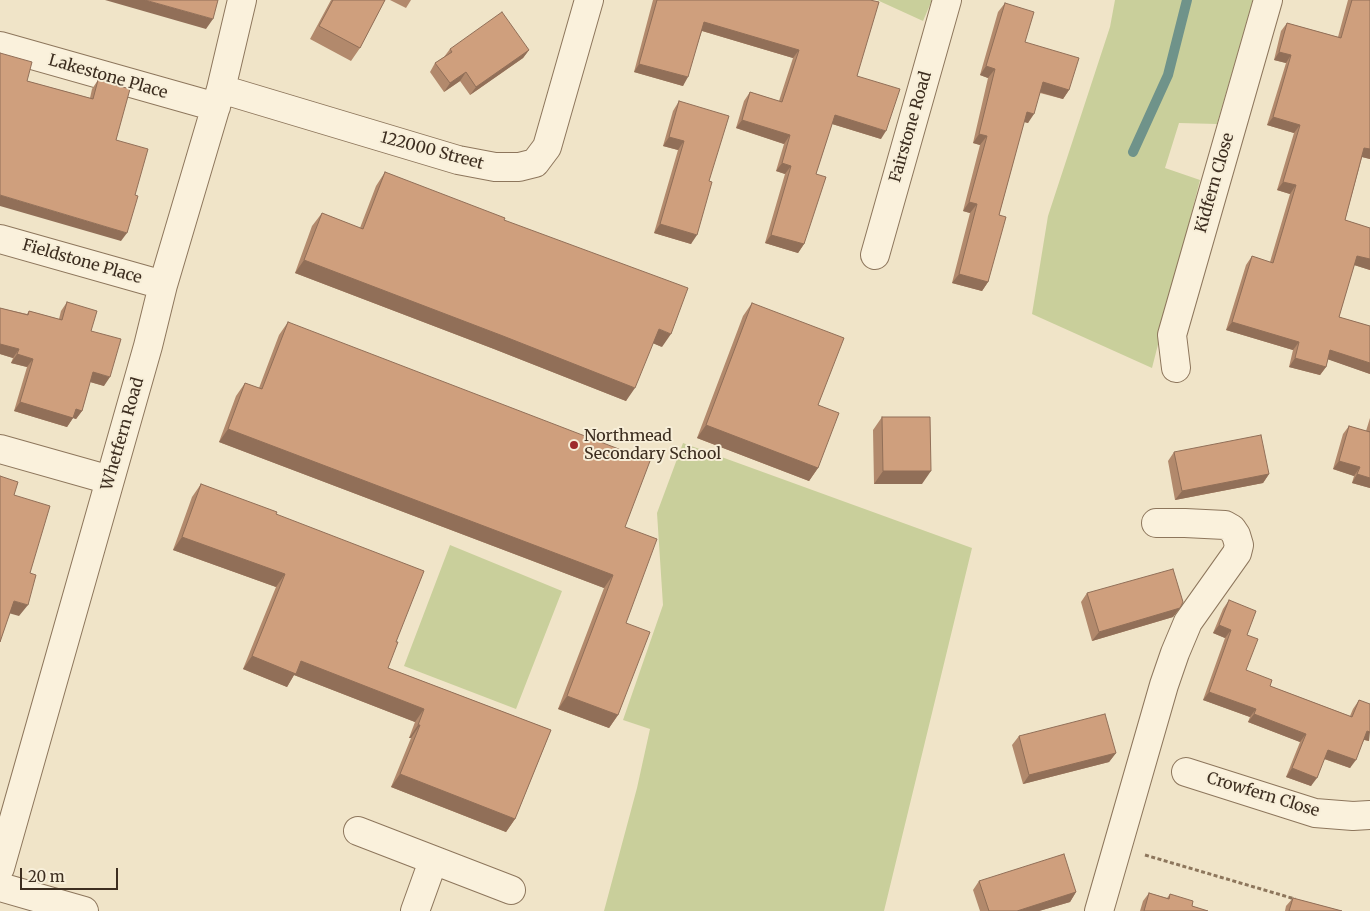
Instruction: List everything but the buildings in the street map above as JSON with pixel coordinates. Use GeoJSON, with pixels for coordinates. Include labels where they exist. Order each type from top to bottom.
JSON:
{"type":"FeatureCollection","features":[{"type":"Feature","properties":{"kind":"street","name":"Whetfern Road"},"geometry":{"type":"LineString","coordinates":[[0,868],[148,346],[163,285],[219,98],[242,0]]}},
{"type":"Feature","properties":{"kind":"street","name":"122000 Street"},"geometry":{"type":"LineString","coordinates":[[219,98],[495,168],[519,167],[535,163],[547,147],[589,0]]}},
{"type":"Feature","properties":{"kind":"street","name":"Fairstone Road"},"geometry":{"type":"LineString","coordinates":[[874,255],[947,0]]}},
{"type":"Feature","properties":{"kind":"street","name":"Kidfern Close"},"geometry":{"type":"LineString","coordinates":[[1176,368],[1172,335],[1268,0]]}},
{"type":"Feature","properties":{"kind":"street","name":"Lakestone Place"},"geometry":{"type":"LineString","coordinates":[[0,46],[219,98]]}},
{"type":"Feature","properties":{"kind":"street","name":"Fieldstone Place"},"geometry":{"type":"LineString","coordinates":[[0,239],[163,285]]}},
{"type":"Feature","properties":{"kind":"street"},"geometry":{"type":"LineString","coordinates":[[0,449],[110,480]]}},
{"type":"Feature","properties":{"kind":"street"},"geometry":{"type":"LineString","coordinates":[[1099,911],[1159,702],[1175,653],[1188,622],[1228,567],[1239,545],[1232,529],[1225,525],[1156,523]]}},
{"type":"Feature","properties":{"kind":"street","name":"Crowfern Close"},"geometry":{"type":"LineString","coordinates":[[1186,772],[1315,813],[1353,816],[1370,814]]}},
{"type":"Feature","properties":{"kind":"street"},"geometry":{"type":"LineString","coordinates":[[358,831],[511,890]]}},
{"type":"Feature","properties":{"kind":"street"},"geometry":{"type":"LineString","coordinates":[[415,911],[433,861]]}},
{"type":"Feature","properties":{"kind":"street"},"geometry":{"type":"LineString","coordinates":[[0,887],[84,911]]}},
{"type":"Feature","properties":{"kind":"path"},"geometry":{"type":"LineString","coordinates":[[1139,853],[1299,900]]}},
{"type":"Feature","properties":{"kind":"green space"},"geometry":{"type":"Polygon","coordinates":[[[877,0],[932,0],[923,21],[877,0]]]}},
{"type":"Feature","properties":{"kind":"green space"},"geometry":{"type":"Polygon","coordinates":[[[1115,0],[1253,0],[1217,124],[1179,123],[1165,168],[1200,180],[1152,368],[1032,314],[1048,216],[1110,27],[1115,0]]]}},
{"type":"Feature","properties":{"kind":"green space"},"geometry":{"type":"Polygon","coordinates":[[[683,443],[972,548],[884,911],[604,911],[637,788],[650,729],[623,720],[663,605],[657,513],[683,443]]]}},
{"type":"Feature","properties":{"kind":"green space"},"geometry":{"type":"Polygon","coordinates":[[[450,545],[562,591],[516,709],[404,666],[450,545]]]}},
{"type":"Feature","properties":{"kind":"waterway"},"geometry":{"type":"LineString","coordinates":[[1133,152],[1168,75],[1187,0]]}},
{"type":"Feature","properties":{"kind":"place","name":"Northmead Secondary School"},"geometry":{"type":"Point","coordinates":[574,445]}}]}
